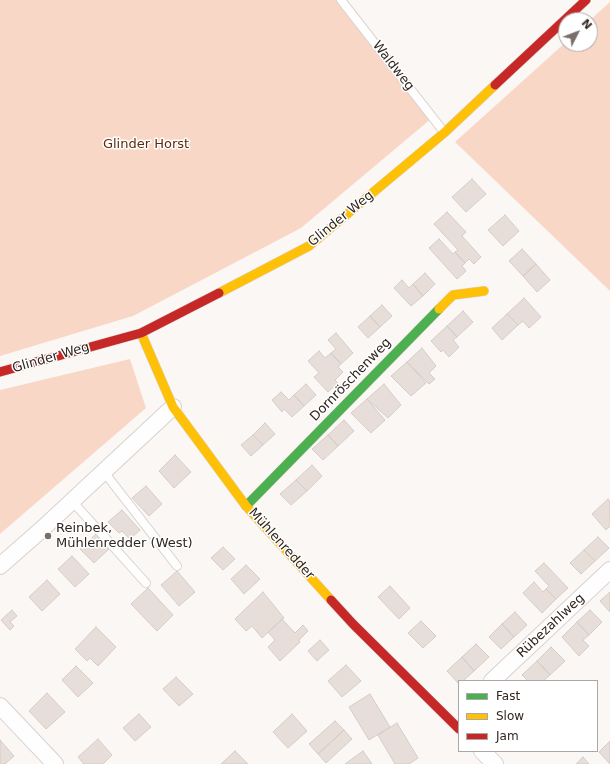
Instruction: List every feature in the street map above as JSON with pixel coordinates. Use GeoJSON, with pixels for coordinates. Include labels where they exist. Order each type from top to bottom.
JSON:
{"type":"FeatureCollection","features":[{"type":"Feature","properties":{"kind":"street","name":"Glinder Weg"},"geometry":{"type":"LineString","coordinates":[[0,372],[141,333],[309,246],[444,133],[586,0]]}},
{"type":"Feature","properties":{"kind":"street","name":"Dornröschenweg"},"geometry":{"type":"LineString","coordinates":[[246,506],[453,295],[484,291]]}},
{"type":"Feature","properties":{"kind":"street","name":"Mühlenredder"},"geometry":{"type":"LineString","coordinates":[[141,333],[173,407],[246,506],[353,624],[456,720]]}},
{"type":"Feature","properties":{"kind":"street"},"geometry":{"type":"LineString","coordinates":[[0,566],[173,407]]}},
{"type":"Feature","properties":{"kind":"street","name":"Rübezahlweg"},"geometry":{"type":"LineString","coordinates":[[493,680],[610,570]]}},
{"type":"Feature","properties":{"kind":"street"},"geometry":{"type":"LineString","coordinates":[[0,706],[55,764]]}},
{"type":"Feature","properties":{"kind":"street"},"geometry":{"type":"LineString","coordinates":[[483,752],[495,764]]}},
{"type":"Feature","properties":{"kind":"lane","name":"Waldweg"},"geometry":{"type":"LineString","coordinates":[[341,0],[444,133]]}},
{"type":"Feature","properties":{"kind":"lane"},"geometry":{"type":"LineString","coordinates":[[104,472],[177,566]]}},
{"type":"Feature","properties":{"kind":"lane"},"geometry":{"type":"LineString","coordinates":[[72,501],[146,583]]}},
{"type":"Feature","properties":{"kind":"green space","name":"Glinder Horst"},"geometry":{"type":"Polygon","coordinates":[[[0,0],[341,0],[432,118],[301,228],[133,316],[0,356],[0,0]]]}},
{"type":"Feature","properties":{"kind":"green space"},"geometry":{"type":"Polygon","coordinates":[[[610,2],[610,291],[455,142],[558,49],[558,52],[598,52],[598,13],[610,2]]]}},
{"type":"Feature","properties":{"kind":"green space"},"geometry":{"type":"Polygon","coordinates":[[[130,359],[146,408],[0,534],[0,390],[130,359]]]}},
{"type":"Feature","properties":{"kind":"building"},"geometry":{"type":"Polygon","coordinates":[[[472,179],[486,194],[466,212],[452,197],[472,179]]]}},
{"type":"Feature","properties":{"kind":"building"},"geometry":{"type":"Polygon","coordinates":[[[447,212],[466,232],[462,236],[481,257],[474,264],[469,259],[465,263],[455,252],[458,250],[434,224],[447,212]]]}},
{"type":"Feature","properties":{"kind":"building"},"geometry":{"type":"Polygon","coordinates":[[[505,215],[519,231],[503,246],[488,230],[505,215]]]}},
{"type":"Feature","properties":{"kind":"building"},"geometry":{"type":"Polygon","coordinates":[[[439,239],[453,254],[455,252],[465,263],[462,266],[466,271],[457,279],[429,248],[439,239]]]}},
{"type":"Feature","properties":{"kind":"building"},"geometry":{"type":"Polygon","coordinates":[[[522,249],[536,264],[523,276],[509,261],[522,249]]]}},
{"type":"Feature","properties":{"kind":"building"},"geometry":{"type":"Polygon","coordinates":[[[536,264],[550,280],[537,292],[523,276],[536,264]]]}},
{"type":"Feature","properties":{"kind":"building"},"geometry":{"type":"Polygon","coordinates":[[[425,273],[435,284],[423,296],[413,284],[425,273]]]}},
{"type":"Feature","properties":{"kind":"building"},"geometry":{"type":"Polygon","coordinates":[[[402,280],[409,288],[413,284],[423,296],[411,306],[394,288],[402,280]]]}},
{"type":"Feature","properties":{"kind":"building"},"geometry":{"type":"Polygon","coordinates":[[[524,298],[541,317],[529,328],[523,321],[518,325],[507,314],[524,298]]]}},
{"type":"Feature","properties":{"kind":"building"},"geometry":{"type":"Polygon","coordinates":[[[382,305],[392,316],[380,327],[370,316],[382,305]]]}},
{"type":"Feature","properties":{"kind":"building"},"geometry":{"type":"Polygon","coordinates":[[[463,311],[473,322],[457,337],[447,326],[463,311]]]}},
{"type":"Feature","properties":{"kind":"building"},"geometry":{"type":"Polygon","coordinates":[[[507,314],[518,325],[502,340],[492,328],[507,314]]]}},
{"type":"Feature","properties":{"kind":"building"},"geometry":{"type":"Polygon","coordinates":[[[370,316],[380,327],[368,338],[358,327],[370,316]]]}},
{"type":"Feature","properties":{"kind":"building"},"geometry":{"type":"Polygon","coordinates":[[[447,326],[457,337],[453,340],[459,347],[449,357],[443,350],[441,352],[431,341],[447,326]]]}},
{"type":"Feature","properties":{"kind":"building"},"geometry":{"type":"Polygon","coordinates":[[[336,333],[353,353],[341,364],[331,353],[336,349],[328,340],[336,333]]]}},
{"type":"Feature","properties":{"kind":"building"},"geometry":{"type":"Polygon","coordinates":[[[422,348],[436,366],[429,373],[435,379],[429,384],[407,362],[422,348]]]}},
{"type":"Feature","properties":{"kind":"building"},"geometry":{"type":"Polygon","coordinates":[[[319,351],[325,358],[331,353],[341,364],[338,367],[343,372],[335,380],[338,383],[328,392],[314,377],[319,373],[308,361],[319,351]]]}},
{"type":"Feature","properties":{"kind":"building"},"geometry":{"type":"Polygon","coordinates":[[[407,362],[426,383],[411,396],[391,376],[407,362]]]}},
{"type":"Feature","properties":{"kind":"building"},"geometry":{"type":"Polygon","coordinates":[[[306,384],[316,395],[304,406],[294,395],[306,384]]]}},
{"type":"Feature","properties":{"kind":"building"},"geometry":{"type":"Polygon","coordinates":[[[384,384],[401,405],[388,418],[367,399],[384,384]]]}},
{"type":"Feature","properties":{"kind":"building"},"geometry":{"type":"Polygon","coordinates":[[[281,392],[289,400],[294,395],[304,406],[292,417],[284,409],[282,412],[272,400],[281,392]]]}},
{"type":"Feature","properties":{"kind":"building"},"geometry":{"type":"Polygon","coordinates":[[[367,399],[385,420],[371,433],[351,413],[367,399]]]}},
{"type":"Feature","properties":{"kind":"building"},"geometry":{"type":"Polygon","coordinates":[[[344,420],[354,431],[338,446],[328,435],[344,420]]]}},
{"type":"Feature","properties":{"kind":"building"},"geometry":{"type":"Polygon","coordinates":[[[265,423],[275,434],[263,445],[253,435],[265,423]]]}},
{"type":"Feature","properties":{"kind":"building"},"geometry":{"type":"Polygon","coordinates":[[[253,435],[263,445],[251,456],[241,445],[253,435]]]}},
{"type":"Feature","properties":{"kind":"building"},"geometry":{"type":"Polygon","coordinates":[[[328,435],[338,446],[323,460],[312,449],[328,435]]]}},
{"type":"Feature","properties":{"kind":"building"},"geometry":{"type":"Polygon","coordinates":[[[175,455],[191,472],[174,488],[159,471],[175,455]]]}},
{"type":"Feature","properties":{"kind":"building"},"geometry":{"type":"Polygon","coordinates":[[[312,465],[322,476],[307,491],[296,480],[312,465]]]}},
{"type":"Feature","properties":{"kind":"building"},"geometry":{"type":"Polygon","coordinates":[[[296,480],[307,491],[291,505],[280,494],[296,480]]]}},
{"type":"Feature","properties":{"kind":"building"},"geometry":{"type":"Polygon","coordinates":[[[146,486],[162,504],[149,516],[132,498],[146,486]]]}},
{"type":"Feature","properties":{"kind":"building"},"geometry":{"type":"Polygon","coordinates":[[[608,499],[610,502],[610,526],[606,530],[592,514],[608,499]]]}},
{"type":"Feature","properties":{"kind":"building"},"geometry":{"type":"Polygon","coordinates":[[[122,510],[140,530],[130,539],[122,531],[119,533],[108,522],[122,510]]]}},
{"type":"Feature","properties":{"kind":"building"},"geometry":{"type":"Polygon","coordinates":[[[97,533],[111,547],[94,563],[80,549],[97,533]]]}},
{"type":"Feature","properties":{"kind":"building"},"geometry":{"type":"Polygon","coordinates":[[[598,537],[609,548],[595,561],[584,550],[598,537]]]}},
{"type":"Feature","properties":{"kind":"building"},"geometry":{"type":"Polygon","coordinates":[[[223,547],[235,559],[223,570],[211,558],[223,547]]]}},
{"type":"Feature","properties":{"kind":"building"},"geometry":{"type":"Polygon","coordinates":[[[584,550],[595,561],[581,574],[570,563],[584,550]]]}},
{"type":"Feature","properties":{"kind":"building"},"geometry":{"type":"Polygon","coordinates":[[[72,556],[89,574],[75,587],[58,569],[72,556]]]}},
{"type":"Feature","properties":{"kind":"building"},"geometry":{"type":"Polygon","coordinates":[[[544,563],[568,588],[556,599],[546,589],[549,586],[535,571],[544,563]]]}},
{"type":"Feature","properties":{"kind":"building"},"geometry":{"type":"Polygon","coordinates":[[[246,565],[260,579],[244,594],[231,579],[246,565]]]}},
{"type":"Feature","properties":{"kind":"building"},"geometry":{"type":"Polygon","coordinates":[[[177,571],[195,592],[179,606],[161,585],[177,571]]]}},
{"type":"Feature","properties":{"kind":"building"},"geometry":{"type":"Polygon","coordinates":[[[47,580],[60,594],[42,611],[29,597],[47,580]]]}},
{"type":"Feature","properties":{"kind":"building"},"geometry":{"type":"Polygon","coordinates":[[[534,582],[543,592],[546,589],[556,599],[542,613],[523,593],[534,582]]]}},
{"type":"Feature","properties":{"kind":"building"},"geometry":{"type":"Polygon","coordinates":[[[390,586],[410,608],[399,619],[378,597],[390,586]]]}},
{"type":"Feature","properties":{"kind":"building"},"geometry":{"type":"Polygon","coordinates":[[[148,588],[173,615],[157,631],[131,604],[148,588]]]}},
{"type":"Feature","properties":{"kind":"building"},"geometry":{"type":"Polygon","coordinates":[[[263,592],[284,618],[262,638],[252,626],[246,631],[235,619],[263,592]]]}},
{"type":"Feature","properties":{"kind":"building"},"geometry":{"type":"Polygon","coordinates":[[[610,592],[610,612],[600,601],[610,592]]]}},
{"type":"Feature","properties":{"kind":"building"},"geometry":{"type":"Polygon","coordinates":[[[12,610],[17,616],[10,622],[14,626],[10,630],[1,620],[12,610]]]}},
{"type":"Feature","properties":{"kind":"building"},"geometry":{"type":"Polygon","coordinates":[[[590,610],[602,622],[589,635],[577,622],[590,610]]]}},
{"type":"Feature","properties":{"kind":"building"},"geometry":{"type":"Polygon","coordinates":[[[515,612],[527,625],[514,637],[502,624],[515,612]]]}},
{"type":"Feature","properties":{"kind":"building"},"geometry":{"type":"Polygon","coordinates":[[[282,619],[295,633],[303,625],[308,631],[299,640],[300,642],[280,661],[268,647],[275,640],[268,632],[282,619]]]}},
{"type":"Feature","properties":{"kind":"building"},"geometry":{"type":"Polygon","coordinates":[[[421,621],[436,636],[423,648],[408,633],[421,621]]]}},
{"type":"Feature","properties":{"kind":"building"},"geometry":{"type":"Polygon","coordinates":[[[577,622],[589,635],[583,640],[589,646],[579,656],[562,637],[577,622]]]}},
{"type":"Feature","properties":{"kind":"building"},"geometry":{"type":"Polygon","coordinates":[[[502,624],[514,637],[501,649],[489,637],[502,624]]]}},
{"type":"Feature","properties":{"kind":"building"},"geometry":{"type":"Polygon","coordinates":[[[96,627],[116,647],[98,666],[90,658],[87,661],[75,649],[96,627]]]}},
{"type":"Feature","properties":{"kind":"building"},"geometry":{"type":"Polygon","coordinates":[[[320,640],[329,650],[317,661],[308,651],[320,640]]]}},
{"type":"Feature","properties":{"kind":"building"},"geometry":{"type":"Polygon","coordinates":[[[476,644],[489,657],[474,671],[462,657],[476,644]]]}},
{"type":"Feature","properties":{"kind":"building"},"geometry":{"type":"Polygon","coordinates":[[[551,647],[565,661],[550,675],[537,661],[551,647]]]}},
{"type":"Feature","properties":{"kind":"building"},"geometry":{"type":"Polygon","coordinates":[[[462,657],[474,671],[464,680],[458,680],[458,683],[447,671],[462,657]]]}},
{"type":"Feature","properties":{"kind":"building"},"geometry":{"type":"Polygon","coordinates":[[[537,661],[550,675],[544,680],[527,680],[522,675],[537,661]]]}},
{"type":"Feature","properties":{"kind":"building"},"geometry":{"type":"Polygon","coordinates":[[[346,665],[361,681],[342,697],[328,681],[346,665]]]}},
{"type":"Feature","properties":{"kind":"building"},"geometry":{"type":"Polygon","coordinates":[[[76,666],[93,683],[78,697],[62,680],[76,666]]]}},
{"type":"Feature","properties":{"kind":"building"},"geometry":{"type":"Polygon","coordinates":[[[176,677],[193,694],[179,706],[163,689],[176,677]]]}},
{"type":"Feature","properties":{"kind":"building"},"geometry":{"type":"Polygon","coordinates":[[[47,693],[65,712],[46,729],[29,711],[47,693]]]}},
{"type":"Feature","properties":{"kind":"building"},"geometry":{"type":"Polygon","coordinates":[[[370,694],[390,727],[369,740],[349,707],[370,694]]]}},
{"type":"Feature","properties":{"kind":"building"},"geometry":{"type":"Polygon","coordinates":[[[139,714],[151,727],[135,741],[123,728],[139,714]]]}},
{"type":"Feature","properties":{"kind":"building"},"geometry":{"type":"Polygon","coordinates":[[[292,714],[307,731],[288,748],[273,732],[292,714]]]}},
{"type":"Feature","properties":{"kind":"building"},"geometry":{"type":"Polygon","coordinates":[[[335,721],[344,730],[318,754],[309,744],[335,721]]]}},
{"type":"Feature","properties":{"kind":"building"},"geometry":{"type":"Polygon","coordinates":[[[397,723],[418,758],[409,764],[395,764],[378,735],[397,723]]]}},
{"type":"Feature","properties":{"kind":"building"},"geometry":{"type":"Polygon","coordinates":[[[344,730],[352,739],[326,763],[318,754],[344,730]]]}},
{"type":"Feature","properties":{"kind":"building"},"geometry":{"type":"Polygon","coordinates":[[[98,739],[112,755],[103,764],[84,764],[78,757],[98,739]]]}},
{"type":"Feature","properties":{"kind":"building"},"geometry":{"type":"Polygon","coordinates":[[[0,740],[14,756],[5,764],[0,764],[0,740]]]}},
{"type":"Feature","properties":{"kind":"building"},"geometry":{"type":"Polygon","coordinates":[[[610,741],[610,764],[599,752],[610,741]]]}},
{"type":"Feature","properties":{"kind":"building"},"geometry":{"type":"Polygon","coordinates":[[[235,751],[248,764],[221,764],[235,751]]]}},
{"type":"Feature","properties":{"kind":"building"},"geometry":{"type":"Polygon","coordinates":[[[363,751],[372,764],[345,764],[363,751]]]}},
{"type":"Feature","properties":{"kind":"building"},"geometry":{"type":"Polygon","coordinates":[[[583,757],[589,764],[576,764],[583,757]]]}},
{"type":"Feature","properties":{"kind":"traffic: fast"},"geometry":{"type":"LineString","coordinates":[[246,506],[439,309]]}},
{"type":"Feature","properties":{"kind":"traffic: slow"},"geometry":{"type":"LineString","coordinates":[[219,293],[309,246],[444,133],[495,85]]}},
{"type":"Feature","properties":{"kind":"traffic: slow"},"geometry":{"type":"LineString","coordinates":[[439,309],[453,295],[484,291]]}},
{"type":"Feature","properties":{"kind":"traffic: slow"},"geometry":{"type":"LineString","coordinates":[[141,333],[173,407],[246,506],[331,600]]}},
{"type":"Feature","properties":{"kind":"traffic: jam"},"geometry":{"type":"LineString","coordinates":[[495,85],[586,0]]}},
{"type":"Feature","properties":{"kind":"traffic: jam"},"geometry":{"type":"LineString","coordinates":[[0,372],[141,333],[219,293]]}},
{"type":"Feature","properties":{"kind":"traffic: jam"},"geometry":{"type":"LineString","coordinates":[[331,600],[353,624],[458,728]]}},
{"type":"Feature","properties":{"kind":"place","name":"Reinbek, Mühlenredder (West)"},"geometry":{"type":"Point","coordinates":[48,536]}}]}
